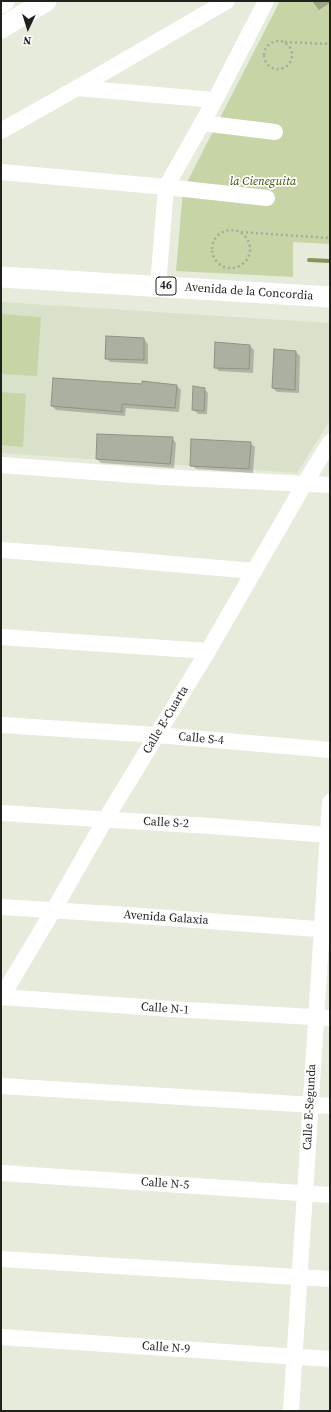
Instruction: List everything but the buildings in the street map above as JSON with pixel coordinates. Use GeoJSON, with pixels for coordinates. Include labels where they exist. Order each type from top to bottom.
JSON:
{"type":"FeatureCollection","features":[{"type":"Feature","properties":{"kind":"main road"},"geometry":{"type":"LineString","coordinates":[[1,28],[46,1]]}},
{"type":"Feature","properties":{"kind":"main road","name":"Avenida de la Concordia"},"geometry":{"type":"LineString","coordinates":[[1,277],[330,297]]}},
{"type":"Feature","properties":{"kind":"street"},"geometry":{"type":"LineString","coordinates":[[1,131],[227,1]]}},
{"type":"Feature","properties":{"kind":"street"},"geometry":{"type":"LineString","coordinates":[[158,286],[166,187],[215,100],[266,1]]}},
{"type":"Feature","properties":{"kind":"street"},"geometry":{"type":"LineString","coordinates":[[77,88],[215,100]]}},
{"type":"Feature","properties":{"kind":"street"},"geometry":{"type":"LineString","coordinates":[[202,123],[275,132]]}},
{"type":"Feature","properties":{"kind":"street"},"geometry":{"type":"LineString","coordinates":[[1,172],[267,198]]}},
{"type":"Feature","properties":{"kind":"street","name":"Calle E-Cuarta"},"geometry":{"type":"LineString","coordinates":[[1,997],[53,911],[105,820],[208,651],[330,442]]}},
{"type":"Feature","properties":{"kind":"street"},"geometry":{"type":"LineString","coordinates":[[1,465],[160,477],[330,485]]}},
{"type":"Feature","properties":{"kind":"street"},"geometry":{"type":"LineString","coordinates":[[1,550],[254,571]]}},
{"type":"Feature","properties":{"kind":"street"},"geometry":{"type":"LineString","coordinates":[[1,637],[208,651]]}},
{"type":"Feature","properties":{"kind":"street","name":"Calle S-4"},"geometry":{"type":"LineString","coordinates":[[1,725],[157,735],[330,750]]}},
{"type":"Feature","properties":{"kind":"street","name":"Calle E-Segunda"},"geometry":{"type":"LineString","coordinates":[[291,1411],[299,1277],[306,1194],[310,1104],[323,1018],[330,802]]}},
{"type":"Feature","properties":{"kind":"street","name":"Calle S-2"},"geometry":{"type":"LineString","coordinates":[[1,813],[329,835]]}},
{"type":"Feature","properties":{"kind":"street","name":"Avenida Galaxia"},"geometry":{"type":"LineString","coordinates":[[1,907],[326,930]]}},
{"type":"Feature","properties":{"kind":"street","name":"Calle N-1"},"geometry":{"type":"LineString","coordinates":[[1,997],[323,1018]]}},
{"type":"Feature","properties":{"kind":"street"},"geometry":{"type":"LineString","coordinates":[[1,1086],[330,1106]]}},
{"type":"Feature","properties":{"kind":"street","name":"Calle N-5"},"geometry":{"type":"LineString","coordinates":[[1,1173],[330,1195]]}},
{"type":"Feature","properties":{"kind":"street"},"geometry":{"type":"LineString","coordinates":[[1,1259],[330,1279]]}},
{"type":"Feature","properties":{"kind":"street","name":"Calle N-9"},"geometry":{"type":"LineString","coordinates":[[1,1337],[330,1359]]}},
{"type":"Feature","properties":{"kind":"path"},"geometry":{"type":"LineString","coordinates":[[284,42],[291,49],[292,58],[288,66],[284,69],[274,69],[267,64],[264,55],[265,50],[270,43],[284,42],[330,44]]}},
{"type":"Feature","properties":{"kind":"path"},"geometry":{"type":"LineString","coordinates":[[237,232],[248,239],[250,245],[249,257],[246,262],[236,268],[224,267],[215,260],[213,254],[213,242],[217,237],[227,231],[330,238]]}},
{"type":"Feature","properties":{"kind":"shaded area"},"geometry":{"type":"Polygon","coordinates":[[[1,302],[330,323],[330,420],[297,473],[1,453],[1,302]]]}},
{"type":"Feature","properties":{"kind":"green space","name":"la Cieneguita"},"geometry":{"type":"Polygon","coordinates":[[[280,1],[330,1],[330,244],[293,242],[293,277],[176,271],[183,190],[280,1]]]}},
{"type":"Feature","properties":{"kind":"green space"},"geometry":{"type":"Polygon","coordinates":[[[1,314],[41,317],[37,376],[1,374],[1,314]]]}},
{"type":"Feature","properties":{"kind":"green space"},"geometry":{"type":"Polygon","coordinates":[[[1,392],[26,394],[23,447],[1,445],[1,392]]]}},
{"type":"Feature","properties":{"kind":"waterway"},"geometry":{"type":"LineString","coordinates":[[309,260],[330,261]]}}]}
